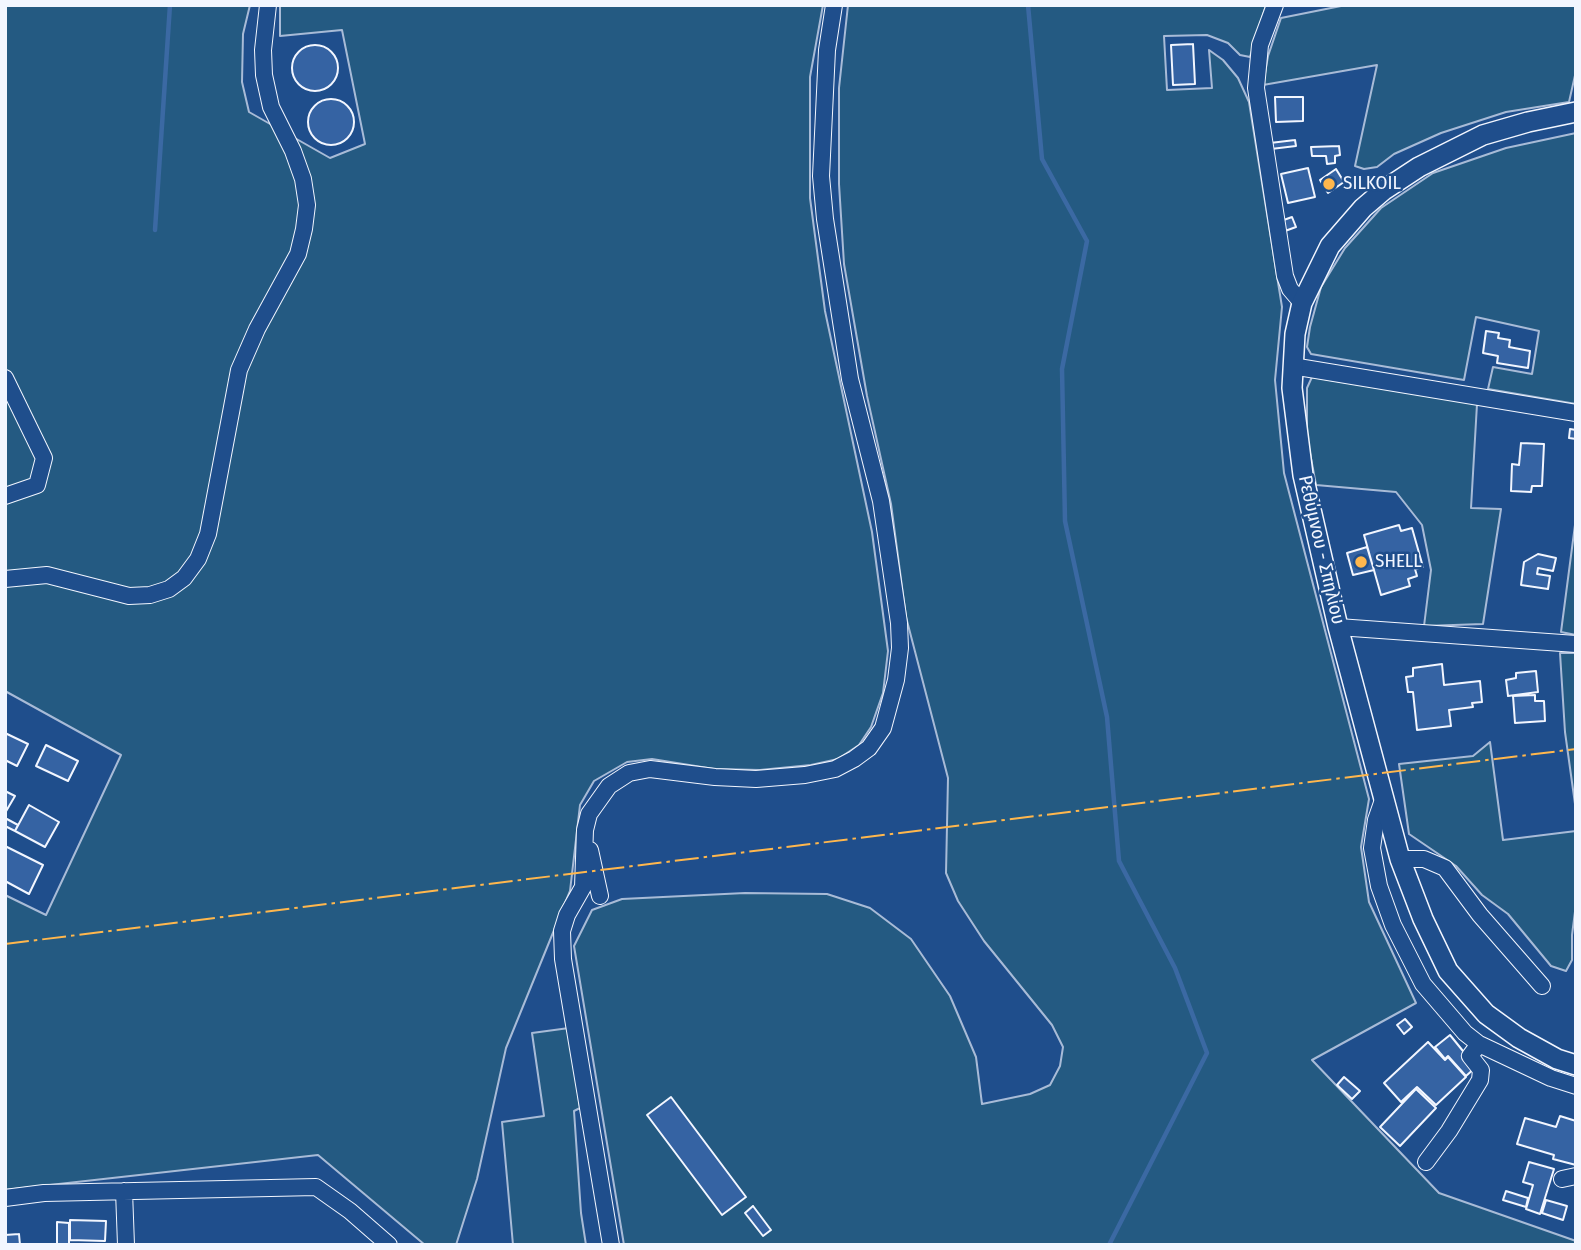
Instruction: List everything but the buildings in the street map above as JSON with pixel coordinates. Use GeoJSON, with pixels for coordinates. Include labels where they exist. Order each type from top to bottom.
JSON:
{"type":"FeatureCollection","features":[{"type":"Feature","properties":{"kind":"main road","name":"Ρεθύμνου - Σπηλίου"},"geometry":{"type":"LineString","coordinates":[[1576,112],[1483,135],[1443,154],[1384,190],[1345,226],[1330,246],[1302,303],[1292,366],[1292,388],[1303,475],[1338,627],[1400,859],[1433,941],[1448,971],[1486,1014],[1519,1038],[1557,1059],[1576,1065]]}},
{"type":"Feature","properties":{"kind":"street"},"geometry":{"type":"LineString","coordinates":[[5,579],[47,575],[129,596],[150,595],[169,589],[184,578],[198,559],[208,534],[239,370],[257,329],[298,254],[304,229],[307,205],[303,179],[293,151],[271,107],[264,75],[263,50],[268,5]]}},
{"type":"Feature","properties":{"kind":"street"},"geometry":{"type":"LineString","coordinates":[[611,1245],[564,959],[562,931],[567,915],[583,887],[585,830],[589,814],[609,786],[629,773],[650,769],[756,779],[805,775],[835,769],[869,748],[883,728],[896,680],[900,648],[899,622],[881,501],[850,379],[834,285],[821,176],[827,50],[834,5]]}},
{"type":"Feature","properties":{"kind":"street"},"geometry":{"type":"LineString","coordinates":[[1275,5],[1260,45],[1256,88],[1285,276],[1290,289],[1302,303]]}},
{"type":"Feature","properties":{"kind":"street"},"geometry":{"type":"LineString","coordinates":[[1292,366],[1576,413]]}},
{"type":"Feature","properties":{"kind":"street"},"geometry":{"type":"LineString","coordinates":[[5,378],[44,458],[37,485],[5,496]]}},
{"type":"Feature","properties":{"kind":"street"},"geometry":{"type":"LineString","coordinates":[[1338,627],[1576,645]]}},
{"type":"Feature","properties":{"kind":"street"},"geometry":{"type":"LineString","coordinates":[[1383,800],[1376,820],[1372,848],[1379,886],[1393,925],[1423,984],[1465,1033],[1479,1044],[1551,1078],[1576,1086]]}},
{"type":"Feature","properties":{"kind":"street"},"geometry":{"type":"LineString","coordinates":[[585,830],[600,896]]}},
{"type":"Feature","properties":{"kind":"street"},"geometry":{"type":"LineString","coordinates":[[1400,859],[1424,859],[1445,868],[1480,915],[1542,986]]}},
{"type":"Feature","properties":{"kind":"street"},"geometry":{"type":"LineString","coordinates":[[1426,1162],[1449,1131],[1480,1080],[1481,1070],[1470,1056],[1479,1044]]}},
{"type":"Feature","properties":{"kind":"street"},"geometry":{"type":"LineString","coordinates":[[5,1198],[44,1193],[316,1188],[350,1211],[389,1245]]}},
{"type":"Feature","properties":{"kind":"street"},"geometry":{"type":"LineString","coordinates":[[124,1191],[126,1245]]}},
{"type":"Feature","properties":{"kind":"shaded area"},"geometry":{"type":"Polygon","coordinates":[[[5,5],[250,5],[243,34],[242,82],[249,112],[330,158],[365,144],[342,30],[280,36],[280,5],[823,5],[810,77],[810,198],[825,311],[872,532],[888,651],[883,693],[871,727],[859,745],[838,759],[811,765],[760,770],[714,769],[652,759],[627,762],[594,781],[580,805],[570,891],[506,1048],[477,1179],[456,1245],[425,1245],[318,1155],[5,1190],[5,895],[46,915],[121,755],[5,691],[5,5]]]}},
{"type":"Feature","properties":{"kind":"shaded area"},"geometry":{"type":"Polygon","coordinates":[[[848,5],[1266,5],[1250,57],[1240,55],[1228,43],[1207,35],[1164,36],[1167,90],[1212,88],[1209,50],[1223,60],[1238,78],[1249,102],[1282,307],[1275,380],[1284,473],[1369,799],[1361,847],[1369,902],[1416,1003],[1312,1060],[1439,1193],[1576,1241],[1576,1245],[624,1245],[574,946],[592,910],[622,899],[745,893],[827,894],[870,908],[911,939],[950,996],[976,1057],[982,1104],[1030,1094],[1050,1085],[1060,1066],[1063,1047],[1052,1025],[984,941],[958,901],[946,873],[948,778],[906,617],[891,504],[867,396],[844,264],[839,184],[839,88],[848,5]]]}},
{"type":"Feature","properties":{"kind":"shaded area"},"geometry":{"type":"Polygon","coordinates":[[[1346,5],[1576,5],[1576,71],[1569,102],[1506,112],[1441,133],[1394,154],[1377,167],[1364,169],[1355,166],[1377,65],[1263,85],[1268,56],[1281,18],[1346,5]]]}},
{"type":"Feature","properties":{"kind":"shaded area"},"geometry":{"type":"Polygon","coordinates":[[[1576,133],[1576,404],[1488,389],[1493,367],[1532,374],[1539,331],[1476,317],[1464,380],[1311,354],[1307,347],[1321,287],[1345,248],[1381,208],[1433,173],[1506,148],[1576,133]]]}},
{"type":"Feature","properties":{"kind":"shaded area"},"geometry":{"type":"Polygon","coordinates":[[[1312,377],[1477,404],[1471,508],[1501,509],[1483,624],[1424,626],[1431,570],[1422,525],[1396,492],[1316,485],[1307,437],[1307,388],[1312,377]]]}},
{"type":"Feature","properties":{"kind":"shaded area"},"geometry":{"type":"Polygon","coordinates":[[[1576,525],[1576,635],[1561,632],[1576,525]]]}},
{"type":"Feature","properties":{"kind":"shaded area"},"geometry":{"type":"Polygon","coordinates":[[[1560,653],[1576,653],[1576,811],[1565,732],[1560,653]]]}},
{"type":"Feature","properties":{"kind":"shaded area"},"geometry":{"type":"Polygon","coordinates":[[[1490,742],[1503,840],[1576,831],[1576,904],[1572,960],[1566,971],[1551,966],[1508,914],[1482,895],[1456,866],[1409,834],[1399,764],[1473,756],[1490,742]]]}},
{"type":"Feature","properties":{"kind":"shaded area"},"geometry":{"type":"Polygon","coordinates":[[[569,1028],[580,1108],[574,1111],[581,1213],[586,1245],[513,1245],[502,1122],[544,1116],[532,1033],[569,1028]]]}},
{"type":"Feature","properties":{"kind":"waterway"},"geometry":{"type":"LineString","coordinates":[[155,230],[170,5]]}},
{"type":"Feature","properties":{"kind":"waterway"},"geometry":{"type":"LineString","coordinates":[[1028,5],[1042,159],[1087,241],[1062,369],[1065,521],[1107,717],[1119,861],[1175,968],[1207,1053],[1109,1245]]}},
{"type":"Feature","properties":{"kind":"power"},"geometry":{"type":"LineString","coordinates":[[5,944],[1576,749]]}},
{"type":"Feature","properties":{"kind":"place","name":"SILKOIL"},"geometry":{"type":"Point","coordinates":[1329,184]}},
{"type":"Feature","properties":{"kind":"place","name":"SHELL"},"geometry":{"type":"Point","coordinates":[1361,562]}}]}
